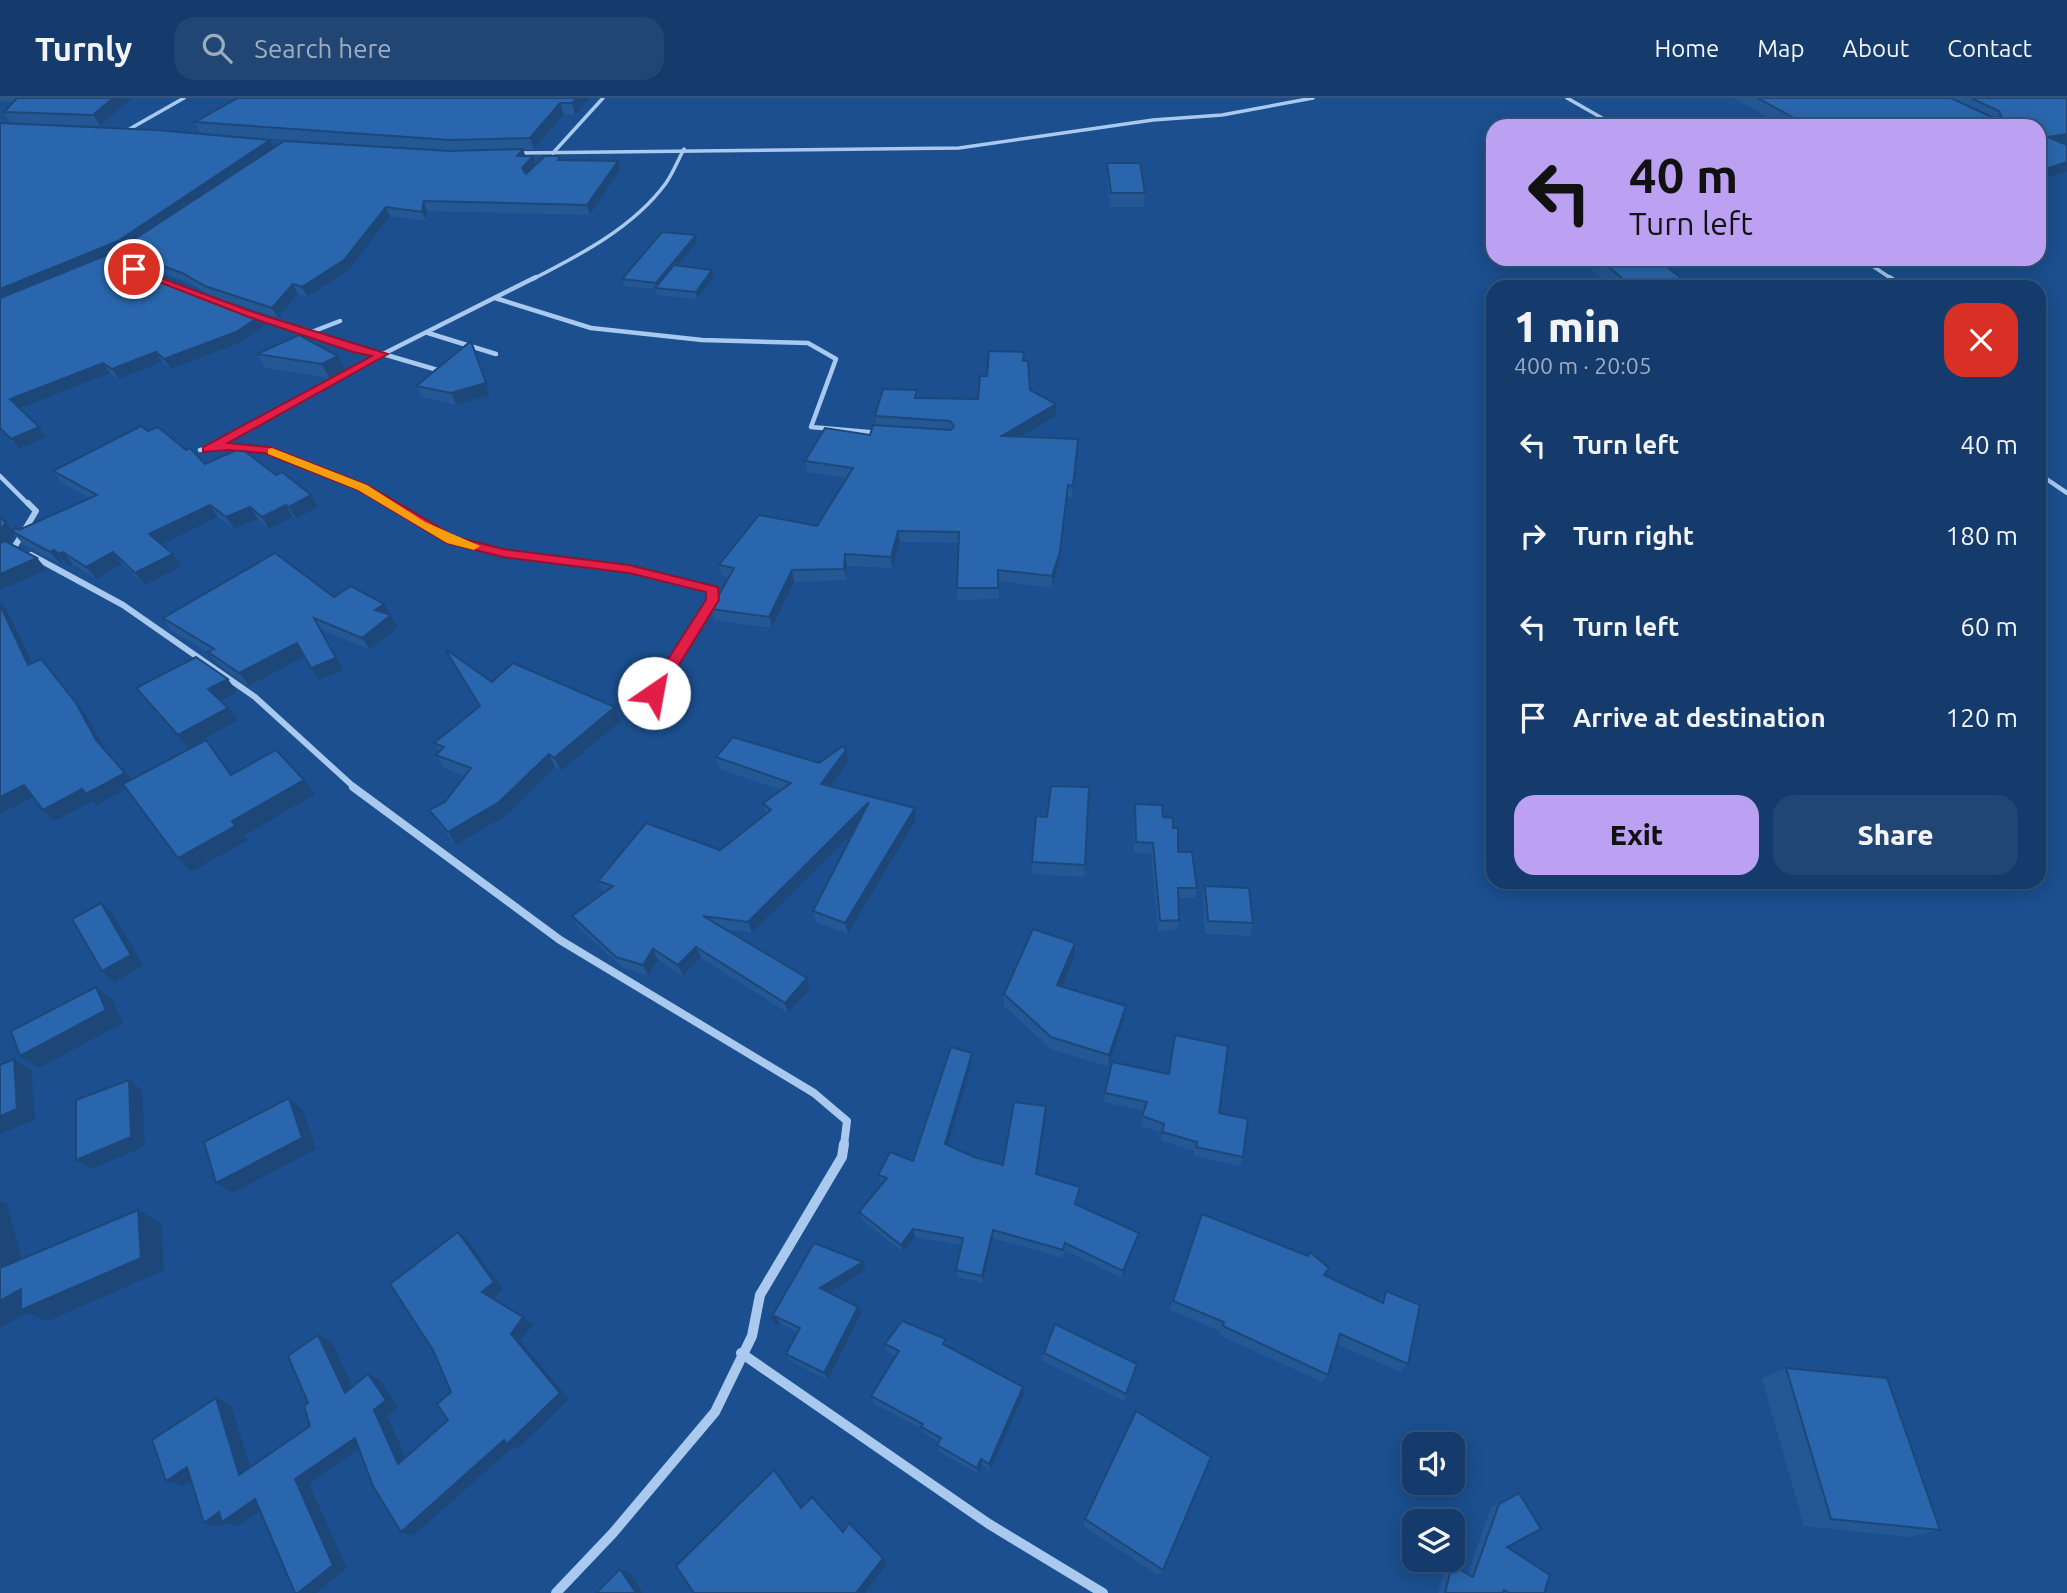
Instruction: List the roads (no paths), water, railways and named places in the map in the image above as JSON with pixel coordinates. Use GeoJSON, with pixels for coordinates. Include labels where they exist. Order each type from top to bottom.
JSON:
{"type":"FeatureCollection","features":[{"type":"Feature","properties":{"kind":"street"},"geometry":{"type":"LineString","coordinates":[[126,131],[184,98]]}},
{"type":"Feature","properties":{"kind":"street"},"geometry":{"type":"LineString","coordinates":[[548,157],[603,98]]}},
{"type":"Feature","properties":{"kind":"street"},"geometry":{"type":"LineString","coordinates":[[516,153],[684,149],[959,148],[1153,120],[1222,115],[1313,98]]}},
{"type":"Feature","properties":{"kind":"street"},"geometry":{"type":"LineString","coordinates":[[1567,98],[1604,119]]}},
{"type":"Feature","properties":{"kind":"street"},"geometry":{"type":"LineString","coordinates":[[113,131],[136,132]]}},
{"type":"Feature","properties":{"kind":"street"},"geometry":{"type":"LineString","coordinates":[[654,693],[713,600],[713,590],[629,569],[503,553],[452,540],[363,488],[266,449],[229,446],[204,450],[383,354],[574,258],[639,213],[667,182],[684,149]]}},
{"type":"Feature","properties":{"kind":"street"},"geometry":{"type":"LineString","coordinates":[[1873,266],[1894,280]]}},
{"type":"Feature","properties":{"kind":"street"},"geometry":{"type":"LineString","coordinates":[[495,298],[591,328],[702,340],[808,343],[836,359],[811,427],[890,433]]}},
{"type":"Feature","properties":{"kind":"street"},"geometry":{"type":"LineString","coordinates":[[253,315],[357,350],[383,354],[441,371]]}},
{"type":"Feature","properties":{"kind":"street"},"geometry":{"type":"LineString","coordinates":[[309,333],[340,321]]}},
{"type":"Feature","properties":{"kind":"street"},"geometry":{"type":"LineString","coordinates":[[427,333],[496,354]]}},
{"type":"Feature","properties":{"kind":"street"},"geometry":{"type":"LineString","coordinates":[[0,476],[36,511],[15,546],[0,554]]}},
{"type":"Feature","properties":{"kind":"street"},"geometry":{"type":"LineString","coordinates":[[2046,479],[2067,493]]}},
{"type":"Feature","properties":{"kind":"street"},"geometry":{"type":"LineString","coordinates":[[15,546],[123,605],[255,697],[358,791],[560,940],[814,1093],[848,1121],[842,1157],[760,1295],[752,1336],[741,1353],[715,1412],[613,1533],[556,1593]]}},
{"type":"Feature","properties":{"kind":"street"},"geometry":{"type":"LineString","coordinates":[[741,1353],[989,1524],[1103,1593]]}}]}
